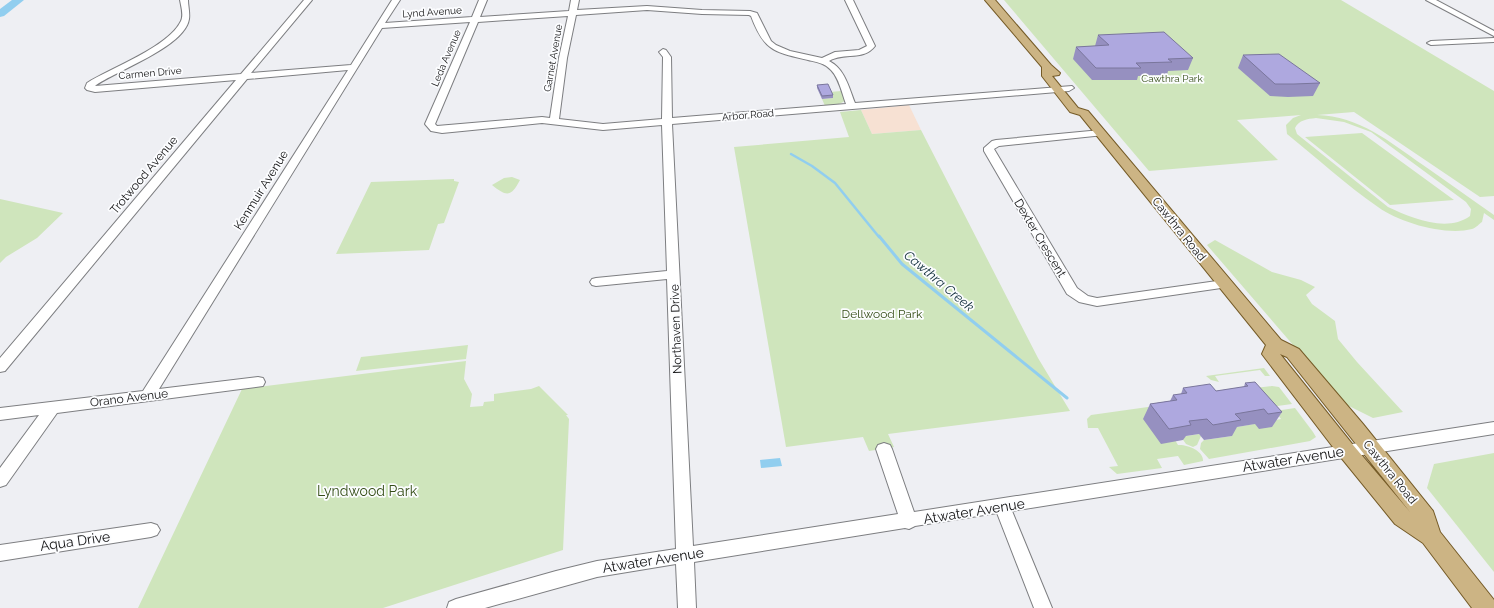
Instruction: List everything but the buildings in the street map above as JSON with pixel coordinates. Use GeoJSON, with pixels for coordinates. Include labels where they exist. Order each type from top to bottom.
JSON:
{"type":"FeatureCollection","features":[{"type":"Feature","properties":{"kind":"main road","name":"Cawthra Road"},"geometry":{"type":"LineString","coordinates":[[990,0],[1046,67],[1047,76],[1063,89],[1074,110],[1084,113],[1275,344],[1293,353],[1426,517],[1430,536]]}},
{"type":"Feature","properties":{"kind":"main road","name":"Cawthra Road"},"geometry":{"type":"LineString","coordinates":[[1275,344],[1271,354],[1346,450],[1402,518],[1430,536],[1486,608]]}},
{"type":"Feature","properties":{"kind":"street","name":"Carmen Drive"},"geometry":{"type":"LineString","coordinates":[[184,0],[185,21],[177,32],[145,55],[96,81],[90,85],[90,88],[95,89],[353,67]]}},
{"type":"Feature","properties":{"kind":"street","name":"Trotwood Avenue"},"geometry":{"type":"LineString","coordinates":[[0,367],[308,0]]}},
{"type":"Feature","properties":{"kind":"street","name":"Kenmuir Avenue"},"geometry":{"type":"LineString","coordinates":[[148,395],[396,0]]}},
{"type":"Feature","properties":{"kind":"street","name":"Leda Avenue"},"geometry":{"type":"LineString","coordinates":[[430,124],[483,0]]}},
{"type":"Feature","properties":{"kind":"street","name":"Garnet Avenue"},"geometry":{"type":"LineString","coordinates":[[554,121],[562,62],[575,0]]}},
{"type":"Feature","properties":{"kind":"street"},"geometry":{"type":"LineString","coordinates":[[823,61],[832,56],[865,51],[871,46],[849,0]]}},
{"type":"Feature","properties":{"kind":"street"},"geometry":{"type":"LineString","coordinates":[[1430,0],[1494,34]]}},
{"type":"Feature","properties":{"kind":"street","name":"Lynd Avenue"},"geometry":{"type":"LineString","coordinates":[[380,26],[647,8],[750,13],[754,15],[761,34],[769,45],[790,54],[823,61]]}},
{"type":"Feature","properties":{"kind":"street"},"geometry":{"type":"LineString","coordinates":[[1431,43],[1494,40]]}},
{"type":"Feature","properties":{"kind":"street","name":"Northaven Drive"},"geometry":{"type":"LineString","coordinates":[[663,52],[667,57],[667,122],[687,608]]}},
{"type":"Feature","properties":{"kind":"street"},"geometry":{"type":"LineString","coordinates":[[823,61],[834,67],[837,71],[851,106]]}},
{"type":"Feature","properties":{"kind":"street","name":"Arbor Road"},"geometry":{"type":"LineString","coordinates":[[430,124],[434,129],[442,130],[542,120],[603,127],[1063,89]]}},
{"type":"Feature","properties":{"kind":"street","name":"Dexter Crescent"},"geometry":{"type":"LineString","coordinates":[[1101,133],[996,143],[989,148],[989,151],[1072,291],[1080,298],[1097,302],[1224,284]]}},
{"type":"Feature","properties":{"kind":"street"},"geometry":{"type":"LineString","coordinates":[[596,282],[674,274]]}},
{"type":"Feature","properties":{"kind":"street","name":"Orano Avenue"},"geometry":{"type":"LineString","coordinates":[[0,414],[258,382]]}},
{"type":"Feature","properties":{"kind":"street"},"geometry":{"type":"LineString","coordinates":[[0,480],[52,408]]}},
{"type":"Feature","properties":{"kind":"street","name":"Atwater Avenue"},"geometry":{"type":"LineString","coordinates":[[456,608],[556,578],[597,570],[684,555],[908,522],[1346,450],[1370,448],[1494,428]]}},
{"type":"Feature","properties":{"kind":"street"},"geometry":{"type":"LineString","coordinates":[[884,449],[908,522]]}},
{"type":"Feature","properties":{"kind":"street"},"geometry":{"type":"LineString","coordinates":[[1002,506],[1043,608]]}},
{"type":"Feature","properties":{"kind":"street","name":"Aqua Drive"},"geometry":{"type":"LineString","coordinates":[[0,553],[151,530]]}},
{"type":"Feature","properties":{"kind":"shaded area"},"geometry":{"type":"Polygon","coordinates":[[[909,105],[921,130],[872,134],[861,110],[909,105]]]}},
{"type":"Feature","properties":{"kind":"green space","name":"Cawthra Park"},"geometry":{"type":"Polygon","coordinates":[[[1004,0],[1341,0],[1494,91],[1494,196],[1480,197],[1354,112],[1317,115],[1332,116],[1347,120],[1386,139],[1494,215],[1494,220],[1484,213],[1482,222],[1472,229],[1449,231],[1424,227],[1387,213],[1366,199],[1287,134],[1286,125],[1293,118],[1301,115],[1237,120],[1278,160],[1149,171],[1004,0]],[[1313,118],[1306,119],[1295,128],[1297,134],[1388,207],[1418,219],[1440,224],[1461,221],[1470,216],[1471,209],[1466,202],[1371,132],[1344,122],[1313,118]]]}},
{"type":"Feature","properties":{"kind":"green space"},"geometry":{"type":"Polygon","coordinates":[[[841,91],[845,101],[837,105],[825,106],[822,99],[833,98],[830,92],[841,91]]]}},
{"type":"Feature","properties":{"kind":"green space","name":"Dellwood Park"},"geometry":{"type":"Polygon","coordinates":[[[861,110],[872,134],[921,130],[1038,358],[1070,411],[888,434],[894,447],[869,451],[863,437],[786,447],[734,147],[849,137],[840,112],[861,110]]]}},
{"type":"Feature","properties":{"kind":"green space"},"geometry":{"type":"Polygon","coordinates":[[[1362,133],[1454,200],[1390,205],[1305,137],[1362,133]]]}},
{"type":"Feature","properties":{"kind":"green space"},"geometry":{"type":"Polygon","coordinates":[[[512,177],[520,180],[511,192],[501,192],[492,185],[504,178],[512,177]]]}},
{"type":"Feature","properties":{"kind":"green space"},"geometry":{"type":"Polygon","coordinates":[[[454,179],[454,181],[459,182],[444,223],[438,224],[429,250],[336,254],[371,182],[454,179]]]}},
{"type":"Feature","properties":{"kind":"green space"},"geometry":{"type":"Polygon","coordinates":[[[0,199],[63,213],[37,238],[6,257],[0,263],[0,199]]]}},
{"type":"Feature","properties":{"kind":"green space"},"geometry":{"type":"Polygon","coordinates":[[[1215,240],[1272,272],[1301,280],[1315,287],[1306,295],[1312,304],[1335,321],[1338,339],[1403,412],[1373,418],[1343,403],[1207,245],[1215,240]]]}},
{"type":"Feature","properties":{"kind":"green space"},"geometry":{"type":"Polygon","coordinates":[[[468,345],[466,359],[356,371],[361,357],[468,345]]]}},
{"type":"Feature","properties":{"kind":"green space","name":"Lyndwood Park"},"geometry":{"type":"Polygon","coordinates":[[[466,361],[464,379],[472,394],[470,407],[483,406],[484,402],[494,401],[494,394],[531,389],[539,386],[568,415],[566,415],[569,419],[563,550],[383,608],[138,608],[242,389],[466,361]]]}},
{"type":"Feature","properties":{"kind":"green space"},"geometry":{"type":"Polygon","coordinates":[[[1264,368],[1270,376],[1265,376],[1260,370],[1215,376],[1219,382],[1211,380],[1206,376],[1264,368]]]}},
{"type":"Feature","properties":{"kind":"green space"},"geometry":{"type":"Polygon","coordinates":[[[1272,386],[1279,387],[1292,404],[1270,407],[1255,388],[1272,386]]]}},
{"type":"Feature","properties":{"kind":"green space"},"geometry":{"type":"Polygon","coordinates":[[[1155,406],[1178,445],[1186,446],[1198,451],[1203,457],[1203,461],[1184,465],[1178,456],[1157,459],[1162,468],[1117,474],[1109,467],[1118,466],[1098,428],[1088,428],[1087,419],[1091,415],[1155,406]]]}},
{"type":"Feature","properties":{"kind":"green space"},"geometry":{"type":"Polygon","coordinates":[[[1295,408],[1316,437],[1310,441],[1209,459],[1200,449],[1201,443],[1204,440],[1232,436],[1226,429],[1281,419],[1275,411],[1295,408]]]}},
{"type":"Feature","properties":{"kind":"green space"},"geometry":{"type":"Polygon","coordinates":[[[1199,434],[1201,436],[1197,445],[1193,447],[1186,444],[1181,437],[1199,434]]]}},
{"type":"Feature","properties":{"kind":"green space"},"geometry":{"type":"Polygon","coordinates":[[[1494,453],[1494,572],[1427,488],[1434,464],[1494,453]]]}},
{"type":"Feature","properties":{"kind":"water"},"geometry":{"type":"Polygon","coordinates":[[[780,458],[782,466],[761,468],[760,460],[780,458]]]}},
{"type":"Feature","properties":{"kind":"waterway"},"geometry":{"type":"LineString","coordinates":[[0,14],[19,0]]}},
{"type":"Feature","properties":{"kind":"waterway","name":"Cawthra Creek"},"geometry":{"type":"LineString","coordinates":[[791,154],[812,166],[835,183],[879,237]]}},
{"type":"Feature","properties":{"kind":"waterway","name":"Cawthra Creek"},"geometry":{"type":"LineString","coordinates":[[879,236],[902,264],[1067,398]]}}]}
